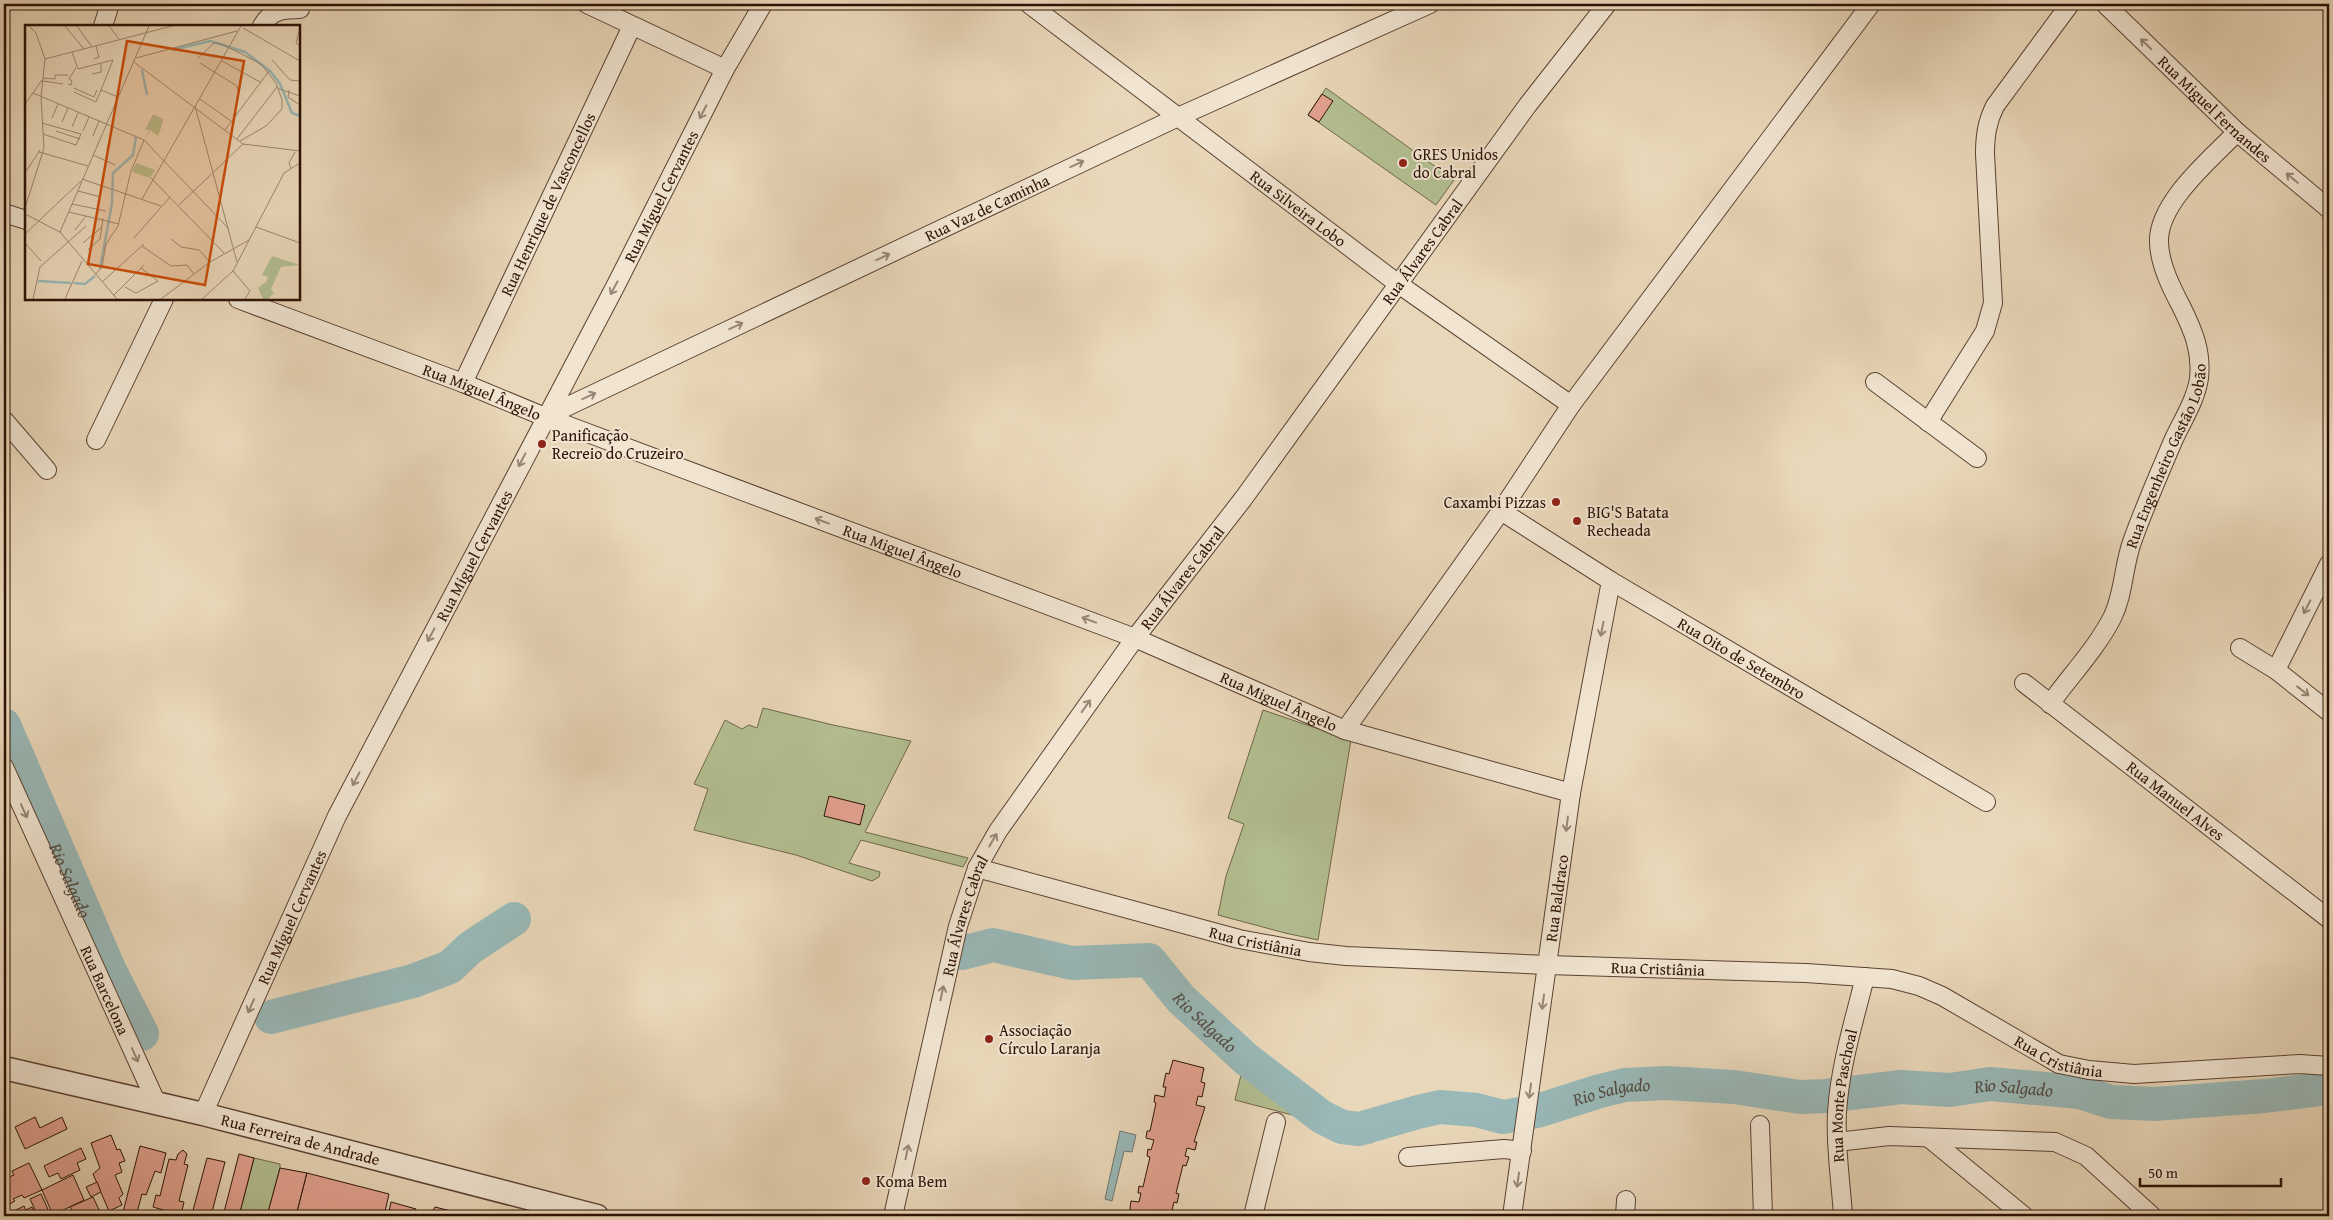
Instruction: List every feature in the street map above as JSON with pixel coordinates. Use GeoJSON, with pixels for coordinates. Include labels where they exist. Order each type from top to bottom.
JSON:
{"type":"FeatureCollection","features":[{"type":"Feature","properties":{"kind":"street"},"geometry":{"type":"LineString","coordinates":[[103,25],[110,4]]}},
{"type":"Feature","properties":{"kind":"street"},"geometry":{"type":"LineString","coordinates":[[587,4],[725,69]]}},
{"type":"Feature","properties":{"kind":"street","name":"Rua Miguel Cervantes"},"geometry":{"type":"LineString","coordinates":[[203,1114],[337,816],[616,285],[725,69],[763,4]]}},
{"type":"Feature","properties":{"kind":"street","name":"Rua Silveira Lobo"},"geometry":{"type":"LineString","coordinates":[[1029,4],[1397,283],[1571,405]]}},
{"type":"Feature","properties":{"kind":"street","name":"Rua Vaz de Caminha"},"geometry":{"type":"LineString","coordinates":[[545,417],[1178,117],[1430,4]]}},
{"type":"Feature","properties":{"kind":"street","name":"Rua Álvares Cabral"},"geometry":{"type":"LineString","coordinates":[[893,1216],[958,926],[977,868],[998,831],[1135,638],[1243,499],[1397,283],[1527,106],[1607,4]]}},
{"type":"Feature","properties":{"kind":"street"},"geometry":{"type":"LineString","coordinates":[[1345,730],[1502,511],[1571,405],[1871,4]]}},
{"type":"Feature","properties":{"kind":"street"},"geometry":{"type":"LineString","coordinates":[[1928,422],[1985,331],[1993,303],[1985,154],[1985,137],[1989,120],[1995,106],[2070,4]]}},
{"type":"Feature","properties":{"kind":"street","name":"Rua Miguel Fernandes"},"geometry":{"type":"LineString","coordinates":[[2105,4],[2237,132],[2329,209]]}},
{"type":"Feature","properties":{"kind":"street"},"geometry":{"type":"LineString","coordinates":[[263,25],[273,12],[284,9],[300,10]]}},
{"type":"Feature","properties":{"kind":"street","name":"Rua Henrique de Vasconcellos"},"geometry":{"type":"LineString","coordinates":[[464,383],[632,26]]}},
{"type":"Feature","properties":{"kind":"street","name":"Rua Engenheiro Gastão Lobão"},"geometry":{"type":"LineString","coordinates":[[2050,704],[2100,638],[2119,604],[2132,544],[2193,398],[2198,379],[2199,355],[2194,331],[2168,280],[2162,262],[2158,242],[2162,219],[2173,200],[2237,132]]}},
{"type":"Feature","properties":{"kind":"street"},"geometry":{"type":"LineString","coordinates":[[4,213],[25,220]]}},
{"type":"Feature","properties":{"kind":"street"},"geometry":{"type":"LineString","coordinates":[[96,440],[164,300]]}},
{"type":"Feature","properties":{"kind":"street","name":"Rua Miguel Ângelo"},"geometry":{"type":"LineString","coordinates":[[241,300],[464,383],[545,417],[1135,638],[1345,730],[1570,793]]}},
{"type":"Feature","properties":{"kind":"street"},"geometry":{"type":"LineString","coordinates":[[1875,382],[1977,458]]}},
{"type":"Feature","properties":{"kind":"street"},"geometry":{"type":"LineString","coordinates":[[4,420],[47,470]]}},
{"type":"Feature","properties":{"kind":"street","name":"Rua Oito de Setembro"},"geometry":{"type":"LineString","coordinates":[[1502,511],[1611,582],[1986,802]]}},
{"type":"Feature","properties":{"kind":"street"},"geometry":{"type":"LineString","coordinates":[[2276,670],[2329,564]]}},
{"type":"Feature","properties":{"kind":"street","name":"Rua Baldraco"},"geometry":{"type":"LineString","coordinates":[[1512,1216],[1548,966],[1570,793],[1611,582]]}},
{"type":"Feature","properties":{"kind":"street"},"geometry":{"type":"LineString","coordinates":[[2240,648],[2276,670],[2329,712]]}},
{"type":"Feature","properties":{"kind":"street","name":"Rua Manuel Alves"},"geometry":{"type":"LineString","coordinates":[[2024,683],[2329,919]]}},
{"type":"Feature","properties":{"kind":"street","name":"Rua Barcelona"},"geometry":{"type":"LineString","coordinates":[[4,767],[157,1104]]}},
{"type":"Feature","properties":{"kind":"street","name":"Rua Cristiânia"},"geometry":{"type":"LineString","coordinates":[[977,868],[1239,938],[1288,949],[1346,956],[1548,966],[1806,973],[1865,976],[1892,980],[1919,986],[1942,996],[2059,1064],[2089,1070],[2134,1074],[2300,1064],[2329,1066]]}},
{"type":"Feature","properties":{"kind":"street","name":"Rua Monte Paschoal"},"geometry":{"type":"LineString","coordinates":[[1843,1216],[1837,1142],[1837,1112],[1844,1063],[1865,976]]}},
{"type":"Feature","properties":{"kind":"street","name":"Rua Ferreira de Andrade"},"geometry":{"type":"LineString","coordinates":[[4,1068],[203,1114],[593,1216]]}},
{"type":"Feature","properties":{"kind":"street"},"geometry":{"type":"LineString","coordinates":[[1253,1216],[1276,1122]]}},
{"type":"Feature","properties":{"kind":"street"},"geometry":{"type":"LineString","coordinates":[[1760,1124],[1763,1216]]}},
{"type":"Feature","properties":{"kind":"street"},"geometry":{"type":"LineString","coordinates":[[1837,1142],[1889,1136],[1977,1140],[2046,1140],[2066,1146],[2086,1156],[2152,1216]]}},
{"type":"Feature","properties":{"kind":"street"},"geometry":{"type":"LineString","coordinates":[[1929,1138],[2024,1216]]}},
{"type":"Feature","properties":{"kind":"street"},"geometry":{"type":"LineString","coordinates":[[1408,1157],[1522,1147]]}},
{"type":"Feature","properties":{"kind":"green space","name":"GRES Unidos do Cabral"},"geometry":{"type":"Polygon","coordinates":[[[1326,88],[1454,180],[1436,205],[1308,115],[1326,88]]]}},
{"type":"Feature","properties":{"kind":"green space"},"geometry":{"type":"Polygon","coordinates":[[[763,708],[911,741],[865,832],[968,858],[963,867],[861,840],[849,863],[880,872],[879,877],[872,881],[796,855],[694,830],[708,789],[694,784],[725,720],[742,729],[749,725],[757,728],[763,708]]]}},
{"type":"Feature","properties":{"kind":"green space"},"geometry":{"type":"Polygon","coordinates":[[[1263,710],[1351,740],[1318,940],[1218,915],[1226,876],[1244,824],[1228,818],[1263,710]]]}},
{"type":"Feature","properties":{"kind":"green space"},"geometry":{"type":"Polygon","coordinates":[[[1247,1050],[1263,1063],[1279,1070],[1278,1073],[1299,1082],[1298,1089],[1327,1111],[1352,1123],[1365,1123],[1374,1120],[1375,1113],[1411,1107],[1433,1099],[1433,1102],[1445,1101],[1486,1109],[1488,1105],[1511,1108],[1509,1119],[1455,1116],[1454,1111],[1434,1112],[1433,1116],[1374,1131],[1372,1143],[1319,1127],[1319,1122],[1235,1100],[1247,1050]]]}},
{"type":"Feature","properties":{"kind":"green space"},"geometry":{"type":"Polygon","coordinates":[[[254,1158],[280,1164],[280,1168],[267,1216],[239,1216],[254,1158]]]}},
{"type":"Feature","properties":{"kind":"water"},"geometry":{"type":"Polygon","coordinates":[[[1120,1131],[1136,1135],[1132,1152],[1124,1151],[1112,1201],[1105,1199],[1120,1131]]]}},
{"type":"Feature","properties":{"kind":"building"},"geometry":{"type":"Polygon","coordinates":[[[1322,94],[1333,101],[1319,122],[1308,115],[1322,94]]]}},
{"type":"Feature","properties":{"kind":"building"},"geometry":{"type":"Polygon","coordinates":[[[829,796],[865,805],[860,825],[824,816],[829,796]]]}},
{"type":"Feature","properties":{"kind":"building"},"geometry":{"type":"Polygon","coordinates":[[[1173,1060],[1204,1068],[1201,1082],[1205,1083],[1202,1097],[1198,1096],[1196,1105],[1205,1107],[1194,1142],[1197,1142],[1195,1150],[1187,1148],[1185,1156],[1189,1157],[1186,1166],[1183,1165],[1176,1193],[1179,1194],[1177,1203],[1174,1202],[1172,1210],[1180,1212],[1179,1216],[1129,1216],[1131,1201],[1139,1202],[1141,1193],[1138,1193],[1139,1186],[1143,1187],[1150,1157],[1147,1156],[1148,1149],[1151,1150],[1154,1140],[1146,1138],[1147,1131],[1150,1131],[1156,1103],[1154,1102],[1155,1095],[1164,1097],[1166,1087],[1163,1087],[1166,1073],[1169,1074],[1173,1060]]]}},
{"type":"Feature","properties":{"kind":"building"},"geometry":{"type":"Polygon","coordinates":[[[35,1117],[40,1128],[62,1117],[67,1129],[25,1149],[15,1127],[35,1117]]]}},
{"type":"Feature","properties":{"kind":"building"},"geometry":{"type":"Polygon","coordinates":[[[111,1135],[117,1150],[120,1149],[125,1161],[119,1163],[122,1172],[115,1175],[123,1194],[119,1198],[122,1205],[109,1211],[93,1174],[100,1168],[91,1143],[111,1135]]]}},
{"type":"Feature","properties":{"kind":"building"},"geometry":{"type":"Polygon","coordinates":[[[140,1146],[166,1153],[161,1173],[155,1171],[146,1195],[142,1194],[136,1216],[122,1216],[140,1146]]]}},
{"type":"Feature","properties":{"kind":"building"},"geometry":{"type":"Polygon","coordinates":[[[81,1148],[86,1159],[77,1163],[80,1170],[61,1179],[58,1173],[49,1177],[44,1166],[81,1148]]]}},
{"type":"Feature","properties":{"kind":"building"},"geometry":{"type":"Polygon","coordinates":[[[183,1150],[187,1154],[184,1164],[188,1165],[179,1201],[184,1202],[181,1215],[153,1207],[156,1195],[160,1196],[169,1159],[176,1160],[178,1154],[183,1150]]]}},
{"type":"Feature","properties":{"kind":"building"},"geometry":{"type":"Polygon","coordinates":[[[239,1154],[254,1158],[239,1216],[223,1216],[239,1154]]]}},
{"type":"Feature","properties":{"kind":"building"},"geometry":{"type":"Polygon","coordinates":[[[207,1158],[225,1162],[211,1216],[201,1216],[192,1214],[207,1158]]]}},
{"type":"Feature","properties":{"kind":"building"},"geometry":{"type":"Polygon","coordinates":[[[29,1163],[42,1190],[24,1198],[22,1195],[13,1199],[15,1201],[4,1207],[4,1179],[14,1175],[12,1171],[29,1163]]]}},
{"type":"Feature","properties":{"kind":"building"},"geometry":{"type":"Polygon","coordinates":[[[280,1168],[307,1173],[296,1216],[267,1216],[280,1168]]]}},
{"type":"Feature","properties":{"kind":"building"},"geometry":{"type":"Polygon","coordinates":[[[307,1173],[389,1194],[384,1216],[296,1216],[307,1173]]]}},
{"type":"Feature","properties":{"kind":"building"},"geometry":{"type":"Polygon","coordinates":[[[73,1175],[84,1200],[53,1215],[42,1190],[73,1175]]]}},
{"type":"Feature","properties":{"kind":"building"},"geometry":{"type":"Polygon","coordinates":[[[97,1182],[101,1192],[91,1197],[86,1187],[97,1182]]]}},
{"type":"Feature","properties":{"kind":"building"},"geometry":{"type":"Polygon","coordinates":[[[41,1194],[51,1216],[38,1216],[30,1199],[41,1194]]]}},
{"type":"Feature","properties":{"kind":"building"},"geometry":{"type":"Polygon","coordinates":[[[93,1197],[102,1216],[75,1216],[70,1207],[93,1197]]]}},
{"type":"Feature","properties":{"kind":"building"},"geometry":{"type":"Polygon","coordinates":[[[391,1202],[416,1209],[414,1216],[388,1216],[391,1202]]]}},
{"type":"Feature","properties":{"kind":"building"},"geometry":{"type":"Polygon","coordinates":[[[24,1206],[26,1210],[32,1207],[36,1216],[4,1216],[24,1206]]]}},
{"type":"Feature","properties":{"kind":"building"},"geometry":{"type":"Polygon","coordinates":[[[435,1207],[471,1216],[430,1216],[435,1207]]]}},
{"type":"Feature","properties":{"kind":"building"},"geometry":{"type":"Polygon","coordinates":[[[63,1211],[65,1216],[51,1216],[53,1215],[63,1211]]]}},
{"type":"Feature","properties":{"kind":"waterway","name":"Rio Salgado"},"geometry":{"type":"LineString","coordinates":[[4,725],[109,969],[142,1034]]}},
{"type":"Feature","properties":{"kind":"waterway","name":"Rio Salgado"},"geometry":{"type":"LineString","coordinates":[[271,1017],[413,981],[450,967],[470,948],[514,919]]}},
{"type":"Feature","properties":{"kind":"waterway","name":"Rio Salgado"},"geometry":{"type":"LineString","coordinates":[[962,953],[993,945],[1072,963],[1149,960],[1181,999],[1246,1059],[1322,1117],[1342,1127],[1359,1129],[1440,1107],[1476,1110],[1503,1117],[1537,1111],[1625,1085],[1666,1083],[1734,1087],[1800,1097],[1826,1096],[1901,1087],[1950,1090],[1990,1084],[2080,1092],[2111,1102],[2154,1104],[2264,1096],[2329,1088]]}},
{"type":"Feature","properties":{"kind":"place","name":"GRES Unidos do Cabral"},"geometry":{"type":"Point","coordinates":[1403,163]}},
{"type":"Feature","properties":{"kind":"place","name":"Panificação Recreio do Cruzeiro"},"geometry":{"type":"Point","coordinates":[542,444]}},
{"type":"Feature","properties":{"kind":"place","name":"Caxambi Pizzas"},"geometry":{"type":"Point","coordinates":[1556,502]}},
{"type":"Feature","properties":{"kind":"place","name":"BIG'S Batata Recheada"},"geometry":{"type":"Point","coordinates":[1577,521]}},
{"type":"Feature","properties":{"kind":"place","name":"Associação Círculo Laranja"},"geometry":{"type":"Point","coordinates":[989,1039]}},
{"type":"Feature","properties":{"kind":"place","name":"Koma Bem"},"geometry":{"type":"Point","coordinates":[866,1181]}}]}
